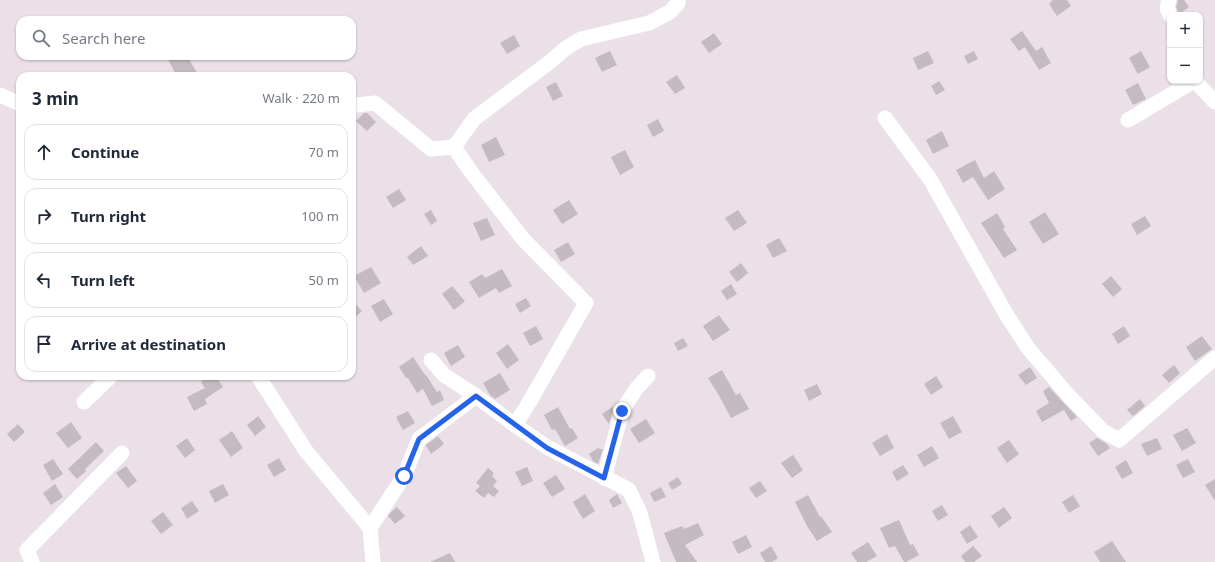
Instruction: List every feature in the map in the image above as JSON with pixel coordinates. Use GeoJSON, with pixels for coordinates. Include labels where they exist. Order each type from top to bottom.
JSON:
{"type":"FeatureCollection","features":[{"type":"Feature","properties":{"kind":"street"},"geometry":{"type":"LineString","coordinates":[[454,147],[474,118],[551,62],[566,48],[581,39],[649,23],[670,12],[678,3],[678,0]]}},
{"type":"Feature","properties":{"kind":"street"},"geometry":{"type":"LineString","coordinates":[[1169,0],[1169,12]]}},
{"type":"Feature","properties":{"kind":"street"},"geometry":{"type":"LineString","coordinates":[[1128,120],[1189,84]]}},
{"type":"Feature","properties":{"kind":"street"},"geometry":{"type":"LineString","coordinates":[[1197,84],[1215,102]]}},
{"type":"Feature","properties":{"kind":"street"},"geometry":{"type":"LineString","coordinates":[[0,95],[16,102]]}},
{"type":"Feature","properties":{"kind":"street"},"geometry":{"type":"LineString","coordinates":[[356,104],[375,103],[431,149],[454,147]]}},
{"type":"Feature","properties":{"kind":"street"},"geometry":{"type":"LineString","coordinates":[[885,118],[930,178],[1006,314],[1028,348],[1068,396],[1103,431],[1119,440],[1215,358]]}},
{"type":"Feature","properties":{"kind":"street"},"geometry":{"type":"LineString","coordinates":[[454,147],[522,239],[586,303],[515,425]]}},
{"type":"Feature","properties":{"kind":"street"},"geometry":{"type":"LineString","coordinates":[[431,360],[444,375],[476,396],[547,448],[629,490],[640,513],[653,562]]}},
{"type":"Feature","properties":{"kind":"street"},"geometry":{"type":"LineString","coordinates":[[604,478],[622,411],[636,389],[648,376]]}},
{"type":"Feature","properties":{"kind":"street"},"geometry":{"type":"LineString","coordinates":[[84,402],[107,380]]}},
{"type":"Feature","properties":{"kind":"street"},"geometry":{"type":"LineString","coordinates":[[261,380],[306,451],[370,528],[373,562]]}},
{"type":"Feature","properties":{"kind":"street"},"geometry":{"type":"LineString","coordinates":[[370,528],[404,476],[419,439],[476,396]]}},
{"type":"Feature","properties":{"kind":"street"},"geometry":{"type":"LineString","coordinates":[[32,562],[27,550],[122,453]]}},
{"type":"Feature","properties":{"kind":"building"},"geometry":{"type":"Polygon","coordinates":[[[1053,0],[1067,0],[1071,6],[1057,16],[1049,4],[1053,0]]]}},
{"type":"Feature","properties":{"kind":"building"},"geometry":{"type":"Polygon","coordinates":[[[1178,0],[1184,0],[1189,7],[1182,12],[1178,12],[1176,7],[1178,0]]]}},
{"type":"Feature","properties":{"kind":"building"},"geometry":{"type":"Polygon","coordinates":[[[1022,31],[1036,51],[1042,47],[1051,63],[1039,70],[1025,47],[1019,51],[1010,39],[1022,31]]]}},
{"type":"Feature","properties":{"kind":"building"},"geometry":{"type":"Polygon","coordinates":[[[714,33],[722,44],[709,53],[701,42],[714,33]]]}},
{"type":"Feature","properties":{"kind":"building"},"geometry":{"type":"Polygon","coordinates":[[[514,35],[520,46],[507,54],[500,43],[514,35]]]}},
{"type":"Feature","properties":{"kind":"building"},"geometry":{"type":"Polygon","coordinates":[[[610,51],[617,65],[602,72],[595,58],[610,51]]]}},
{"type":"Feature","properties":{"kind":"building"},"geometry":{"type":"Polygon","coordinates":[[[928,51],[934,63],[918,70],[913,58],[928,51]]]}},
{"type":"Feature","properties":{"kind":"building"},"geometry":{"type":"Polygon","coordinates":[[[974,51],[978,59],[968,64],[964,56],[974,51]]]}},
{"type":"Feature","properties":{"kind":"building"},"geometry":{"type":"Polygon","coordinates":[[[1141,51],[1150,67],[1138,74],[1129,58],[1141,51]]]}},
{"type":"Feature","properties":{"kind":"building"},"geometry":{"type":"Polygon","coordinates":[[[168,60],[189,60],[197,72],[175,72],[168,60]]]}},
{"type":"Feature","properties":{"kind":"building"},"geometry":{"type":"Polygon","coordinates":[[[677,75],[685,88],[675,94],[666,82],[677,75]]]}},
{"type":"Feature","properties":{"kind":"building"},"geometry":{"type":"Polygon","coordinates":[[[939,81],[945,90],[936,95],[931,86],[939,81]]]}},
{"type":"Feature","properties":{"kind":"building"},"geometry":{"type":"Polygon","coordinates":[[[556,82],[563,96],[553,101],[546,87],[556,82]]]}},
{"type":"Feature","properties":{"kind":"building"},"geometry":{"type":"Polygon","coordinates":[[[1138,83],[1146,99],[1133,105],[1125,90],[1138,83]]]}},
{"type":"Feature","properties":{"kind":"building"},"geometry":{"type":"Polygon","coordinates":[[[364,113],[367,113],[376,122],[367,131],[356,121],[364,113]]]}},
{"type":"Feature","properties":{"kind":"building"},"geometry":{"type":"Polygon","coordinates":[[[658,119],[664,131],[653,137],[647,125],[658,119]]]}},
{"type":"Feature","properties":{"kind":"building"},"geometry":{"type":"Polygon","coordinates":[[[942,131],[949,146],[933,154],[926,140],[942,131]]]}},
{"type":"Feature","properties":{"kind":"building"},"geometry":{"type":"Polygon","coordinates":[[[496,137],[505,155],[489,162],[481,145],[496,137]]]}},
{"type":"Feature","properties":{"kind":"building"},"geometry":{"type":"Polygon","coordinates":[[[625,150],[634,167],[620,175],[611,157],[625,150]]]}},
{"type":"Feature","properties":{"kind":"building"},"geometry":{"type":"Polygon","coordinates":[[[975,160],[984,178],[994,171],[1005,189],[988,200],[973,177],[963,183],[956,170],[975,160]]]}},
{"type":"Feature","properties":{"kind":"building"},"geometry":{"type":"Polygon","coordinates":[[[399,189],[406,200],[393,208],[386,197],[399,189]]]}},
{"type":"Feature","properties":{"kind":"building"},"geometry":{"type":"Polygon","coordinates":[[[569,200],[578,214],[562,224],[553,210],[569,200]]]}},
{"type":"Feature","properties":{"kind":"building"},"geometry":{"type":"Polygon","coordinates":[[[431,210],[437,221],[431,225],[424,214],[431,210]]]}},
{"type":"Feature","properties":{"kind":"building"},"geometry":{"type":"Polygon","coordinates":[[[738,210],[747,223],[734,231],[725,218],[738,210]]]}},
{"type":"Feature","properties":{"kind":"building"},"geometry":{"type":"Polygon","coordinates":[[[1045,212],[1059,234],[1043,244],[1029,222],[1045,212]]]}},
{"type":"Feature","properties":{"kind":"building"},"geometry":{"type":"Polygon","coordinates":[[[997,213],[1005,227],[1003,229],[1017,250],[1004,258],[981,223],[997,213]]]}},
{"type":"Feature","properties":{"kind":"building"},"geometry":{"type":"Polygon","coordinates":[[[1145,216],[1151,226],[1137,235],[1131,224],[1145,216]]]}},
{"type":"Feature","properties":{"kind":"building"},"geometry":{"type":"Polygon","coordinates":[[[487,218],[495,235],[481,241],[473,223],[487,218]]]}},
{"type":"Feature","properties":{"kind":"building"},"geometry":{"type":"Polygon","coordinates":[[[779,238],[787,251],[773,258],[766,245],[779,238]]]}},
{"type":"Feature","properties":{"kind":"building"},"geometry":{"type":"Polygon","coordinates":[[[568,242],[575,254],[561,262],[554,250],[568,242]]]}},
{"type":"Feature","properties":{"kind":"building"},"geometry":{"type":"Polygon","coordinates":[[[421,246],[428,256],[413,265],[407,257],[421,246]]]}},
{"type":"Feature","properties":{"kind":"building"},"geometry":{"type":"Polygon","coordinates":[[[741,263],[748,273],[737,282],[729,272],[741,263]]]}},
{"type":"Feature","properties":{"kind":"building"},"geometry":{"type":"Polygon","coordinates":[[[371,267],[381,283],[364,293],[356,279],[356,275],[371,267]]]}},
{"type":"Feature","properties":{"kind":"building"},"geometry":{"type":"Polygon","coordinates":[[[502,269],[512,286],[499,293],[496,288],[479,298],[469,282],[482,274],[485,278],[502,269]]]}},
{"type":"Feature","properties":{"kind":"building"},"geometry":{"type":"Polygon","coordinates":[[[1111,276],[1122,289],[1113,297],[1102,284],[1111,276]]]}},
{"type":"Feature","properties":{"kind":"building"},"geometry":{"type":"Polygon","coordinates":[[[731,284],[737,294],[727,300],[721,291],[731,284]]]}},
{"type":"Feature","properties":{"kind":"building"},"geometry":{"type":"Polygon","coordinates":[[[452,286],[465,301],[454,310],[442,294],[452,286]]]}},
{"type":"Feature","properties":{"kind":"building"},"geometry":{"type":"Polygon","coordinates":[[[526,298],[531,306],[520,313],[515,304],[526,298]]]}},
{"type":"Feature","properties":{"kind":"building"},"geometry":{"type":"Polygon","coordinates":[[[384,299],[393,314],[380,322],[371,306],[384,299]]]}},
{"type":"Feature","properties":{"kind":"building"},"geometry":{"type":"Polygon","coordinates":[[[356,304],[362,311],[356,316],[356,304]]]}},
{"type":"Feature","properties":{"kind":"building"},"geometry":{"type":"Polygon","coordinates":[[[719,315],[730,330],[713,341],[703,326],[719,315]]]}},
{"type":"Feature","properties":{"kind":"building"},"geometry":{"type":"Polygon","coordinates":[[[536,326],[543,339],[530,346],[523,333],[536,326]]]}},
{"type":"Feature","properties":{"kind":"building"},"geometry":{"type":"Polygon","coordinates":[[[1124,326],[1130,336],[1118,344],[1112,334],[1124,326]]]}},
{"type":"Feature","properties":{"kind":"building"},"geometry":{"type":"Polygon","coordinates":[[[1202,336],[1212,349],[1195,361],[1186,347],[1202,336]]]}},
{"type":"Feature","properties":{"kind":"building"},"geometry":{"type":"Polygon","coordinates":[[[683,338],[688,346],[678,351],[674,343],[683,338]]]}},
{"type":"Feature","properties":{"kind":"building"},"geometry":{"type":"Polygon","coordinates":[[[508,344],[519,360],[507,369],[496,353],[508,344]]]}},
{"type":"Feature","properties":{"kind":"building"},"geometry":{"type":"Polygon","coordinates":[[[458,345],[465,357],[451,366],[444,353],[458,345]]]}},
{"type":"Feature","properties":{"kind":"building"},"geometry":{"type":"Polygon","coordinates":[[[413,357],[437,392],[440,390],[444,400],[432,406],[423,389],[417,393],[408,378],[406,378],[399,367],[413,357]]]}},
{"type":"Feature","properties":{"kind":"building"},"geometry":{"type":"Polygon","coordinates":[[[1174,365],[1180,373],[1169,383],[1162,375],[1174,365]]]}},
{"type":"Feature","properties":{"kind":"building"},"geometry":{"type":"Polygon","coordinates":[[[1030,367],[1037,378],[1026,385],[1018,375],[1030,367]]]}},
{"type":"Feature","properties":{"kind":"building"},"geometry":{"type":"Polygon","coordinates":[[[722,370],[736,395],[740,393],[749,409],[731,418],[708,378],[722,370]]]}},
{"type":"Feature","properties":{"kind":"building"},"geometry":{"type":"Polygon","coordinates":[[[500,373],[510,390],[495,399],[490,395],[483,383],[500,373]]]}},
{"type":"Feature","properties":{"kind":"building"},"geometry":{"type":"Polygon","coordinates":[[[936,376],[943,387],[931,395],[924,384],[936,376]]]}},
{"type":"Feature","properties":{"kind":"building"},"geometry":{"type":"Polygon","coordinates":[[[204,380],[219,380],[223,387],[205,399],[207,404],[194,411],[187,397],[205,388],[201,382],[204,380]]]}},
{"type":"Feature","properties":{"kind":"building"},"geometry":{"type":"Polygon","coordinates":[[[817,384],[822,394],[809,401],[804,390],[817,384]]]}},
{"type":"Feature","properties":{"kind":"building"},"geometry":{"type":"Polygon","coordinates":[[[1049,387],[1077,417],[1071,421],[1064,410],[1042,422],[1036,411],[1049,403],[1043,391],[1049,387]]]}},
{"type":"Feature","properties":{"kind":"building"},"geometry":{"type":"Polygon","coordinates":[[[1140,399],[1145,406],[1133,416],[1127,410],[1140,399]]]}},
{"type":"Feature","properties":{"kind":"building"},"geometry":{"type":"Polygon","coordinates":[[[558,407],[570,429],[572,428],[578,438],[565,446],[555,429],[552,430],[544,415],[558,407]]]}},
{"type":"Feature","properties":{"kind":"building"},"geometry":{"type":"Polygon","coordinates":[[[612,407],[613,409],[609,424],[602,414],[612,407]]]}},
{"type":"Feature","properties":{"kind":"building"},"geometry":{"type":"Polygon","coordinates":[[[408,411],[415,423],[403,430],[396,417],[408,411]]]}},
{"type":"Feature","properties":{"kind":"building"},"geometry":{"type":"Polygon","coordinates":[[[258,416],[266,427],[255,436],[247,425],[258,416]]]}},
{"type":"Feature","properties":{"kind":"building"},"geometry":{"type":"Polygon","coordinates":[[[953,416],[962,432],[949,439],[940,423],[953,416]]]}},
{"type":"Feature","properties":{"kind":"building"},"geometry":{"type":"Polygon","coordinates":[[[646,419],[655,433],[639,443],[630,429],[646,419]]]}},
{"type":"Feature","properties":{"kind":"building"},"geometry":{"type":"Polygon","coordinates":[[[71,422],[82,438],[68,448],[56,433],[71,422]]]}},
{"type":"Feature","properties":{"kind":"building"},"geometry":{"type":"Polygon","coordinates":[[[18,424],[25,432],[14,442],[7,434],[18,424]]]}},
{"type":"Feature","properties":{"kind":"building"},"geometry":{"type":"Polygon","coordinates":[[[1187,428],[1196,443],[1182,451],[1173,435],[1187,428]]]}},
{"type":"Feature","properties":{"kind":"building"},"geometry":{"type":"Polygon","coordinates":[[[232,431],[243,448],[231,457],[219,440],[232,431]]]}},
{"type":"Feature","properties":{"kind":"building"},"geometry":{"type":"Polygon","coordinates":[[[887,434],[894,448],[880,456],[872,443],[887,434]]]}},
{"type":"Feature","properties":{"kind":"building"},"geometry":{"type":"Polygon","coordinates":[[[438,436],[444,444],[431,454],[426,445],[438,436]]]}},
{"type":"Feature","properties":{"kind":"building"},"geometry":{"type":"Polygon","coordinates":[[[187,438],[195,450],[185,458],[176,446],[187,438]]]}},
{"type":"Feature","properties":{"kind":"building"},"geometry":{"type":"Polygon","coordinates":[[[1097,438],[1107,444],[1110,448],[1098,456],[1089,443],[1097,438]]]}},
{"type":"Feature","properties":{"kind":"building"},"geometry":{"type":"Polygon","coordinates":[[[1157,438],[1162,449],[1147,456],[1141,444],[1157,438]]]}},
{"type":"Feature","properties":{"kind":"building"},"geometry":{"type":"Polygon","coordinates":[[[1009,440],[1019,454],[1007,463],[997,448],[1009,440]]]}},
{"type":"Feature","properties":{"kind":"building"},"geometry":{"type":"Polygon","coordinates":[[[96,442],[104,451],[77,479],[68,469],[96,442]]]}},
{"type":"Feature","properties":{"kind":"building"},"geometry":{"type":"Polygon","coordinates":[[[932,446],[939,458],[924,467],[917,455],[932,446]]]}},
{"type":"Feature","properties":{"kind":"building"},"geometry":{"type":"Polygon","coordinates":[[[598,448],[603,449],[598,464],[593,461],[589,454],[598,448]]]}},
{"type":"Feature","properties":{"kind":"building"},"geometry":{"type":"Polygon","coordinates":[[[793,455],[803,470],[792,478],[781,463],[793,455]]]}},
{"type":"Feature","properties":{"kind":"building"},"geometry":{"type":"Polygon","coordinates":[[[279,458],[286,470],[274,477],[267,465],[279,458]]]}},
{"type":"Feature","properties":{"kind":"building"},"geometry":{"type":"Polygon","coordinates":[[[53,459],[63,474],[52,481],[43,465],[53,459]]]}},
{"type":"Feature","properties":{"kind":"building"},"geometry":{"type":"Polygon","coordinates":[[[1188,459],[1195,472],[1183,478],[1176,465],[1188,459]]]}},
{"type":"Feature","properties":{"kind":"building"},"geometry":{"type":"Polygon","coordinates":[[[1126,460],[1133,473],[1122,479],[1115,467],[1126,460]]]}},
{"type":"Feature","properties":{"kind":"building"},"geometry":{"type":"Polygon","coordinates":[[[903,465],[909,474],[897,481],[892,472],[903,465]]]}},
{"type":"Feature","properties":{"kind":"building"},"geometry":{"type":"Polygon","coordinates":[[[126,466],[137,481],[128,488],[116,473],[126,466]]]}},
{"type":"Feature","properties":{"kind":"building"},"geometry":{"type":"Polygon","coordinates":[[[527,467],[533,481],[522,486],[515,472],[527,467]]]}},
{"type":"Feature","properties":{"kind":"building"},"geometry":{"type":"Polygon","coordinates":[[[488,468],[494,473],[492,476],[497,481],[493,486],[499,491],[494,497],[488,493],[484,498],[475,491],[480,486],[476,483],[488,468]]]}},
{"type":"Feature","properties":{"kind":"building"},"geometry":{"type":"Polygon","coordinates":[[[556,475],[565,489],[552,497],[543,483],[556,475]]]}},
{"type":"Feature","properties":{"kind":"building"},"geometry":{"type":"Polygon","coordinates":[[[678,477],[682,484],[672,490],[668,483],[678,477]]]}},
{"type":"Feature","properties":{"kind":"building"},"geometry":{"type":"Polygon","coordinates":[[[1215,479],[1215,501],[1205,485],[1215,479]]]}},
{"type":"Feature","properties":{"kind":"building"},"geometry":{"type":"Polygon","coordinates":[[[760,481],[767,491],[756,498],[749,488],[760,481]]]}},
{"type":"Feature","properties":{"kind":"building"},"geometry":{"type":"Polygon","coordinates":[[[55,484],[63,497],[51,505],[43,493],[55,484]]]}},
{"type":"Feature","properties":{"kind":"building"},"geometry":{"type":"Polygon","coordinates":[[[223,484],[229,495],[215,503],[209,491],[223,484]]]}},
{"type":"Feature","properties":{"kind":"building"},"geometry":{"type":"Polygon","coordinates":[[[661,487],[666,497],[654,502],[650,493],[661,487]]]}},
{"type":"Feature","properties":{"kind":"building"},"geometry":{"type":"Polygon","coordinates":[[[585,494],[595,511],[583,519],[573,502],[585,494]]]}},
{"type":"Feature","properties":{"kind":"building"},"geometry":{"type":"Polygon","coordinates":[[[617,494],[622,503],[613,508],[609,500],[617,494]]]}},
{"type":"Feature","properties":{"kind":"building"},"geometry":{"type":"Polygon","coordinates":[[[808,495],[820,517],[821,516],[832,532],[817,541],[807,526],[795,502],[808,495]]]}},
{"type":"Feature","properties":{"kind":"building"},"geometry":{"type":"Polygon","coordinates":[[[1073,495],[1080,506],[1069,513],[1062,502],[1073,495]]]}},
{"type":"Feature","properties":{"kind":"building"},"geometry":{"type":"Polygon","coordinates":[[[192,501],[199,511],[187,519],[181,508],[192,501]]]}},
{"type":"Feature","properties":{"kind":"building"},"geometry":{"type":"Polygon","coordinates":[[[942,505],[948,515],[938,521],[932,511],[942,505]]]}},
{"type":"Feature","properties":{"kind":"building"},"geometry":{"type":"Polygon","coordinates":[[[397,507],[405,516],[395,524],[388,516],[397,507]]]}},
{"type":"Feature","properties":{"kind":"building"},"geometry":{"type":"Polygon","coordinates":[[[1004,507],[1012,518],[999,528],[991,516],[1004,507]]]}},
{"type":"Feature","properties":{"kind":"building"},"geometry":{"type":"Polygon","coordinates":[[[163,512],[173,525],[161,534],[151,521],[163,512]]]}},
{"type":"Feature","properties":{"kind":"building"},"geometry":{"type":"Polygon","coordinates":[[[899,520],[910,545],[913,544],[919,555],[906,562],[904,562],[895,546],[889,548],[880,528],[899,520]]]}},
{"type":"Feature","properties":{"kind":"building"},"geometry":{"type":"Polygon","coordinates":[[[698,523],[704,535],[685,545],[697,562],[676,562],[664,533],[682,526],[684,529],[698,523]]]}},
{"type":"Feature","properties":{"kind":"building"},"geometry":{"type":"Polygon","coordinates":[[[970,525],[978,537],[967,544],[960,532],[970,525]]]}},
{"type":"Feature","properties":{"kind":"building"},"geometry":{"type":"Polygon","coordinates":[[[746,535],[752,547],[738,554],[732,542],[746,535]]]}},
{"type":"Feature","properties":{"kind":"building"},"geometry":{"type":"Polygon","coordinates":[[[1112,541],[1126,562],[1100,562],[1094,552],[1112,541]]]}},
{"type":"Feature","properties":{"kind":"building"},"geometry":{"type":"Polygon","coordinates":[[[868,542],[877,556],[866,562],[857,562],[851,553],[868,542]]]}},
{"type":"Feature","properties":{"kind":"building"},"geometry":{"type":"Polygon","coordinates":[[[771,546],[778,558],[772,562],[765,562],[760,553],[771,546]]]}},
{"type":"Feature","properties":{"kind":"building"},"geometry":{"type":"Polygon","coordinates":[[[973,546],[982,556],[974,562],[965,562],[961,556],[973,546]]]}},
{"type":"Feature","properties":{"kind":"building"},"geometry":{"type":"Polygon","coordinates":[[[450,553],[455,562],[430,562],[450,553]]]}},
{"type":"Feature","properties":{"kind":"route"},"geometry":{"type":"LineString","coordinates":[[404,476],[419,439],[476,396],[547,448],[604,478],[622,411]]}}]}
